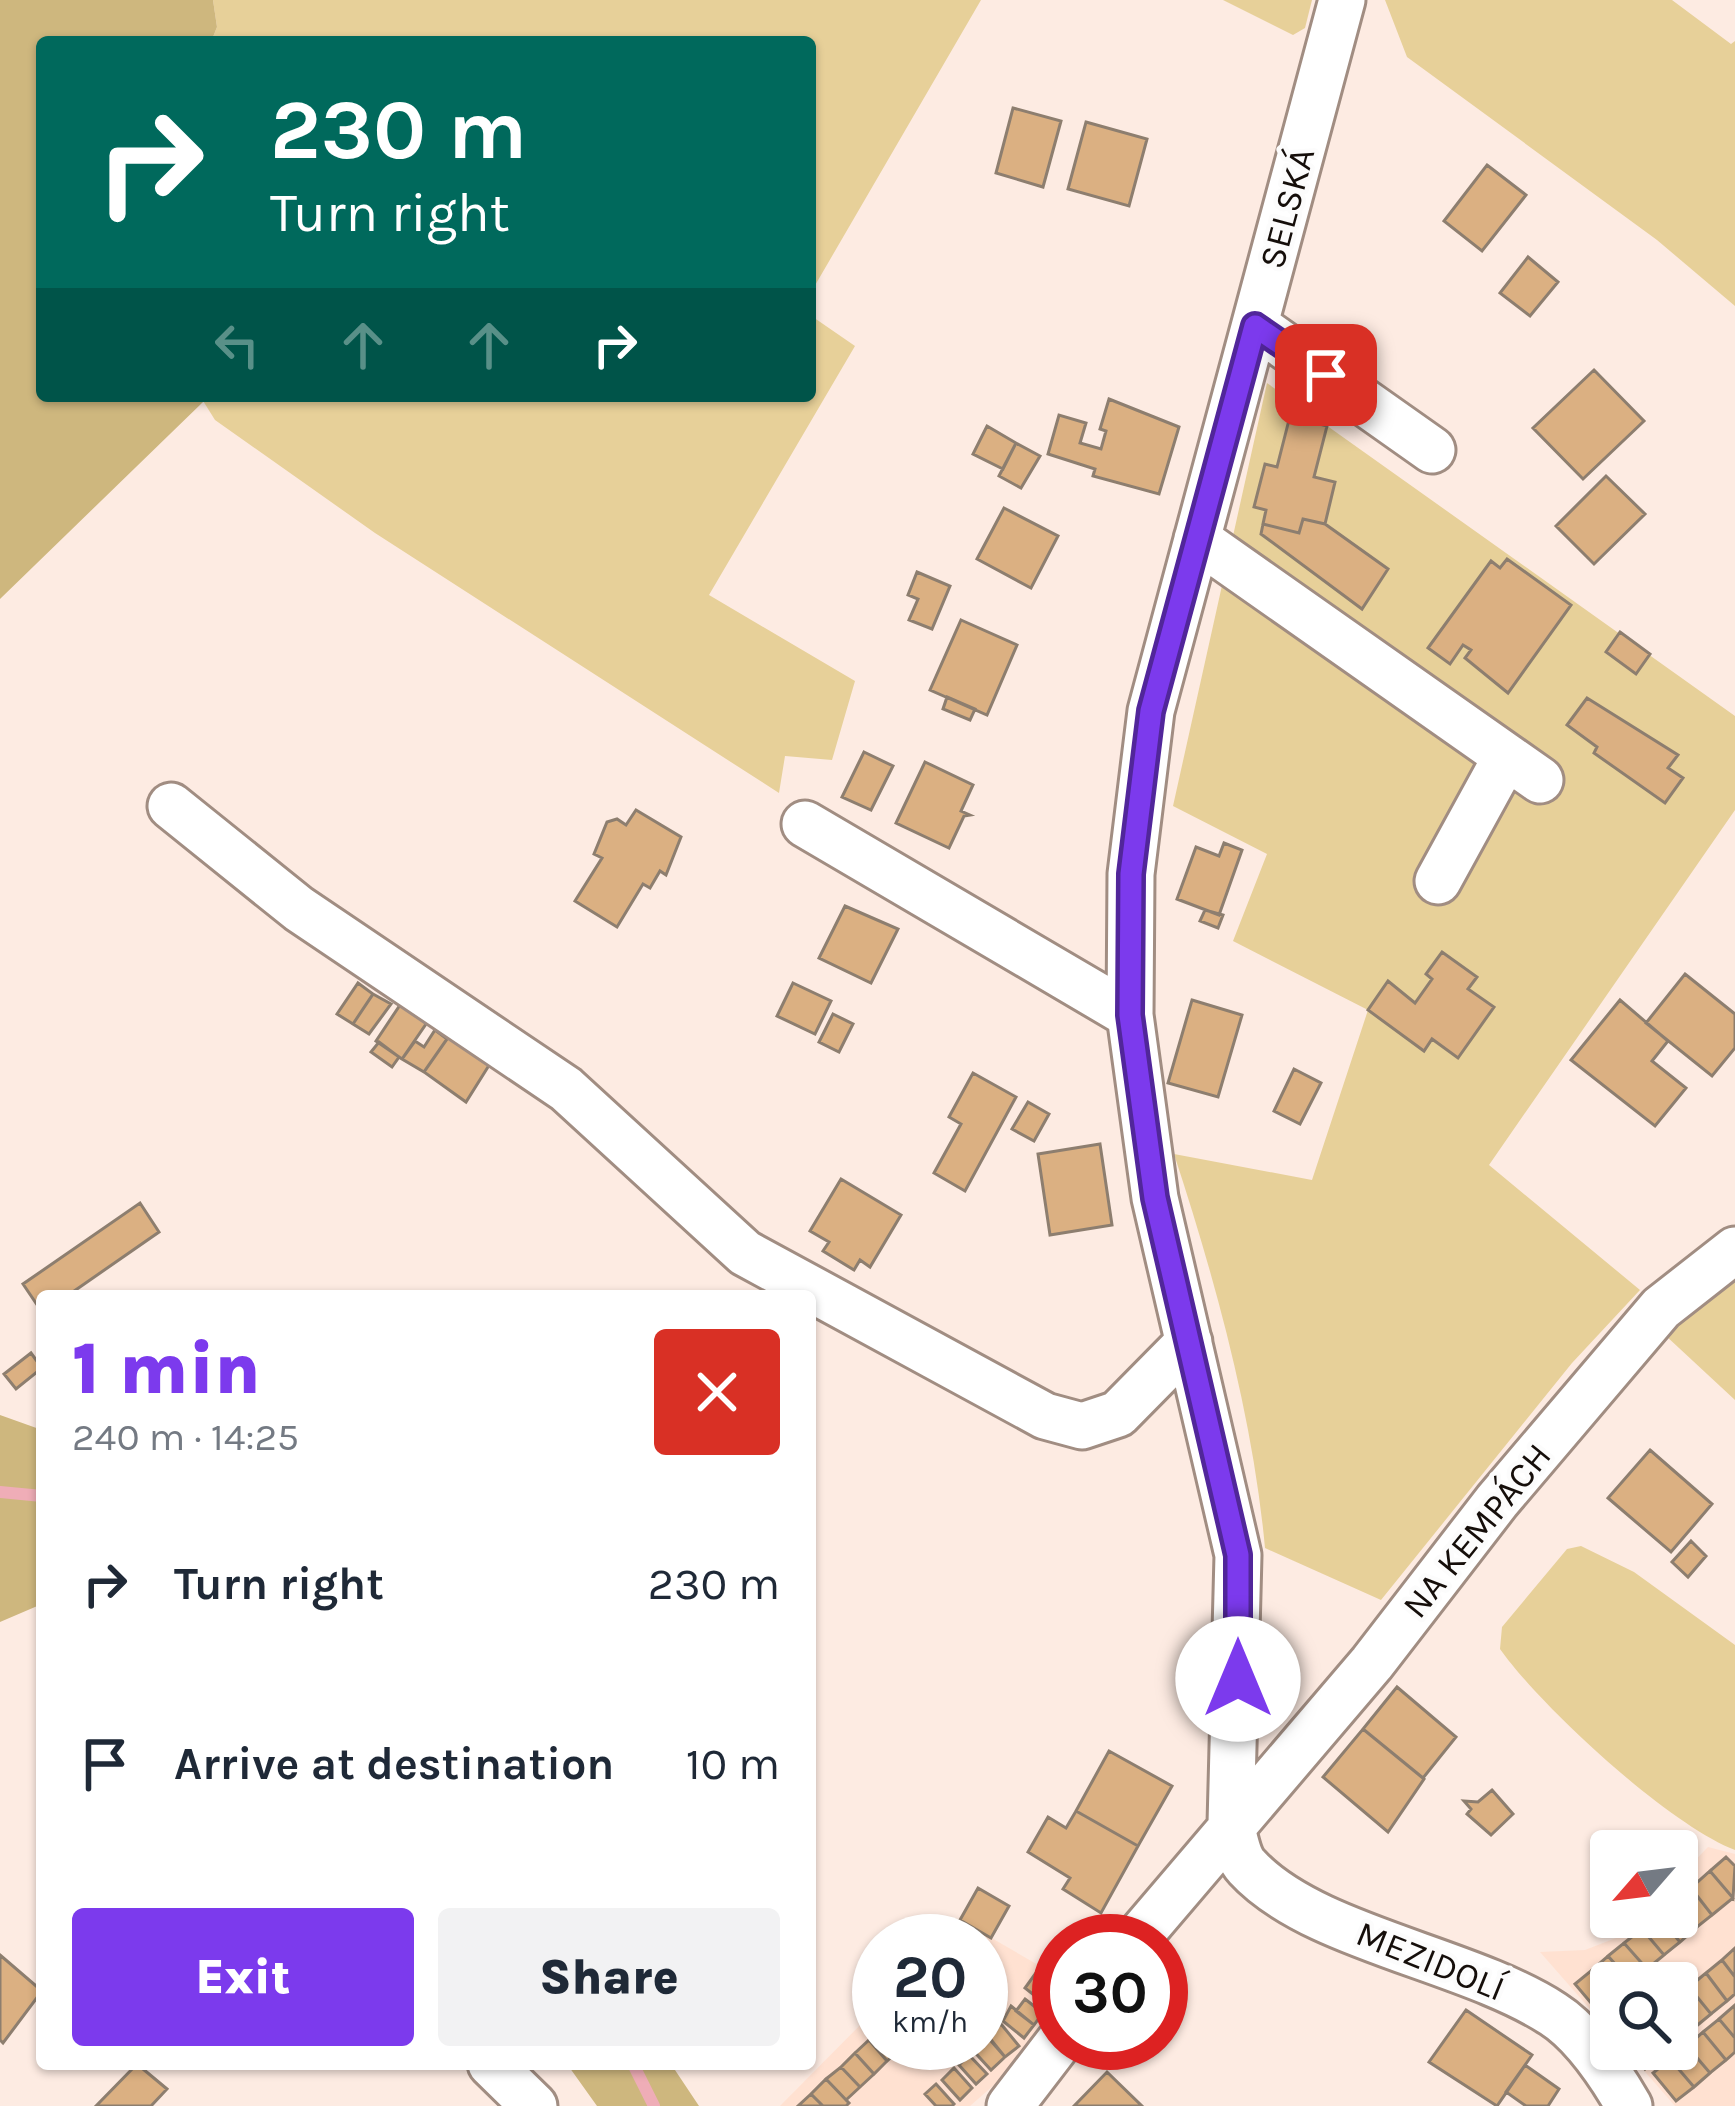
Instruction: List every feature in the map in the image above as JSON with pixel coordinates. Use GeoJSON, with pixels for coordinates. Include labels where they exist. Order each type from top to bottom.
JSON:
{"type":"FeatureCollection","features":[{"type":"Feature","properties":{"kind":"street","name":"SELSKÁ"},"geometry":{"type":"LineString","coordinates":[[1232,1824],[1238,1555],[1155,1198],[1130,1015],[1131,874],[1151,711],[1342,0]]}},
{"type":"Feature","properties":{"kind":"street"},"geometry":{"type":"LineString","coordinates":[[1255,326],[1432,450]]}},
{"type":"Feature","properties":{"kind":"street"},"geometry":{"type":"LineString","coordinates":[[1197,538],[1523,768],[1438,881]]}},
{"type":"Feature","properties":{"kind":"street"},"geometry":{"type":"LineString","coordinates":[[171,806],[299,909],[566,1089],[745,1253],[813,1290]]}},
{"type":"Feature","properties":{"kind":"street"},"geometry":{"type":"LineString","coordinates":[[805,824],[1130,1015]]}},
{"type":"Feature","properties":{"kind":"street","name":"NA KEMPÁCH"},"geometry":{"type":"LineString","coordinates":[[1232,1824],[1372,1663],[1497,1501],[1661,1309],[1735,1250]]}},
{"type":"Feature","properties":{"kind":"street"},"geometry":{"type":"LineString","coordinates":[[816,1292],[1045,1417],[1082,1426],[1118,1414],[1189,1342]]}},
{"type":"Feature","properties":{"kind":"street"},"geometry":{"type":"LineString","coordinates":[[1157,1914],[1232,1824]]}},
{"type":"Feature","properties":{"kind":"street","name":"MEZIDOLÍ"},"geometry":{"type":"LineString","coordinates":[[1232,1824],[1243,1863],[1272,1888],[1339,1923],[1490,1979],[1558,2017],[1614,2080],[1629,2106]]}},
{"type":"Feature","properties":{"kind":"street"},"geometry":{"type":"LineString","coordinates":[[497,2070],[534,2106]]}},
{"type":"Feature","properties":{"kind":"street"},"geometry":{"type":"LineString","coordinates":[[1010,2106],[1038,2070]]}},
{"type":"Feature","properties":{"kind":"shaded area"},"geometry":{"type":"Polygon","coordinates":[[[0,0],[213,0],[217,27],[213,36],[36,36],[36,402],[203,402],[0,599],[0,0]]]}},
{"type":"Feature","properties":{"kind":"shaded area"},"geometry":{"type":"Polygon","coordinates":[[[213,0],[981,0],[816,284],[816,36],[213,36],[217,27],[213,0]]]}},
{"type":"Feature","properties":{"kind":"shaded area"},"geometry":{"type":"Polygon","coordinates":[[[1223,0],[1312,0],[1305,28],[1293,35],[1223,0]]]}},
{"type":"Feature","properties":{"kind":"shaded area"},"geometry":{"type":"Polygon","coordinates":[[[1385,0],[1672,0],[1731,44],[1735,41],[1735,306],[1657,240],[1407,57],[1385,0]]]}},
{"type":"Feature","properties":{"kind":"shaded area"},"geometry":{"type":"Polygon","coordinates":[[[816,319],[855,346],[709,595],[855,681],[832,760],[785,756],[779,793],[375,533],[215,420],[204,402],[816,402],[816,319]]]}},
{"type":"Feature","properties":{"kind":"shaded area"},"geometry":{"type":"Polygon","coordinates":[[[1267,383],[1735,716],[1735,810],[1489,1165],[1640,1290],[1572,1363],[1381,1600],[1265,1548],[1230,1349],[1174,1154],[1312,1180],[1368,1010],[1233,941],[1267,854],[1173,806],[1267,383]]]}},
{"type":"Feature","properties":{"kind":"shaded area"},"geometry":{"type":"Polygon","coordinates":[[[1735,1274],[1735,1400],[1665,1335],[1735,1274]]]}},
{"type":"Feature","properties":{"kind":"shaded area"},"geometry":{"type":"Polygon","coordinates":[[[0,1415],[36,1428],[36,1607],[0,1622],[0,1415]]]}},
{"type":"Feature","properties":{"kind":"shaded area"},"geometry":{"type":"Polygon","coordinates":[[[1581,1546],[1634,1572],[1735,1645],[1735,1850],[1676,1816],[1608,1762],[1500,1649],[1502,1627],[1567,1549],[1581,1546]]]}},
{"type":"Feature","properties":{"kind":"shaded area"},"geometry":{"type":"Polygon","coordinates":[[[1708,1847],[1735,1854],[1735,2106],[1675,2106],[1643,2070],[1698,2070],[1698,1962],[1590,1962],[1590,2009],[1540,1952],[1585,1950],[1616,1938],[1698,1938],[1698,1857],[1708,1847]]]}},
{"type":"Feature","properties":{"kind":"shaded area"},"geometry":{"type":"Polygon","coordinates":[[[1008,1948],[1032,1961],[1032,2041],[1010,2071],[970,2106],[780,2106],[852,2033],[852,2070],[1008,2070],[1008,1948]]]}},
{"type":"Feature","properties":{"kind":"shaded area"},"geometry":{"type":"Polygon","coordinates":[[[571,2070],[675,2070],[699,2106],[597,2106],[571,2070]]]}},
{"type":"Feature","properties":{"kind":"building"},"geometry":{"type":"Polygon","coordinates":[[[1013,108],[1061,121],[1043,187],[996,173],[1013,108]]]}},
{"type":"Feature","properties":{"kind":"building"},"geometry":{"type":"Polygon","coordinates":[[[1086,122],[1147,139],[1129,206],[1068,189],[1086,122]]]}},
{"type":"Feature","properties":{"kind":"building"},"geometry":{"type":"Polygon","coordinates":[[[1487,165],[1526,195],[1482,251],[1444,221],[1487,165]]]}},
{"type":"Feature","properties":{"kind":"building"},"geometry":{"type":"Polygon","coordinates":[[[1528,257],[1558,282],[1530,316],[1500,293],[1528,257]]]}},
{"type":"Feature","properties":{"kind":"building"},"geometry":{"type":"Polygon","coordinates":[[[1594,370],[1644,421],[1583,479],[1533,428],[1594,370]]]}},
{"type":"Feature","properties":{"kind":"building"},"geometry":{"type":"Polygon","coordinates":[[[1109,399],[1179,427],[1159,494],[1093,476],[1095,469],[1048,454],[1059,415],[1086,423],[1080,443],[1101,449],[1106,431],[1100,429],[1109,399]]]}},
{"type":"Feature","properties":{"kind":"building"},"geometry":{"type":"Polygon","coordinates":[[[1290,416],[1327,426],[1314,477],[1335,482],[1325,524],[1303,519],[1299,533],[1263,524],[1266,510],[1254,507],[1265,464],[1277,467],[1290,416]]]}},
{"type":"Feature","properties":{"kind":"building"},"geometry":{"type":"Polygon","coordinates":[[[987,426],[1016,443],[1003,469],[973,454],[987,426]]]}},
{"type":"Feature","properties":{"kind":"building"},"geometry":{"type":"Polygon","coordinates":[[[1016,443],[1040,456],[1021,488],[999,476],[1016,443]]]}},
{"type":"Feature","properties":{"kind":"building"},"geometry":{"type":"Polygon","coordinates":[[[1606,476],[1645,514],[1594,564],[1556,526],[1606,476]]]}},
{"type":"Feature","properties":{"kind":"building"},"geometry":{"type":"Polygon","coordinates":[[[1004,508],[1058,536],[1031,588],[977,559],[1004,508]]]}},
{"type":"Feature","properties":{"kind":"building"},"geometry":{"type":"Polygon","coordinates":[[[1303,519],[1325,524],[1388,569],[1362,609],[1261,534],[1263,524],[1299,533],[1303,519]]]}},
{"type":"Feature","properties":{"kind":"building"},"geometry":{"type":"Polygon","coordinates":[[[1507,559],[1571,605],[1508,693],[1465,658],[1471,650],[1463,645],[1450,664],[1428,648],[1491,561],[1500,568],[1507,559]]]}},
{"type":"Feature","properties":{"kind":"building"},"geometry":{"type":"Polygon","coordinates":[[[917,572],[950,586],[932,629],[909,620],[918,599],[908,595],[917,572]]]}},
{"type":"Feature","properties":{"kind":"building"},"geometry":{"type":"Polygon","coordinates":[[[961,620],[1017,645],[987,715],[930,690],[961,620]]]}},
{"type":"Feature","properties":{"kind":"building"},"geometry":{"type":"Polygon","coordinates":[[[1620,632],[1650,654],[1636,674],[1606,652],[1620,632]]]}},
{"type":"Feature","properties":{"kind":"building"},"geometry":{"type":"Polygon","coordinates":[[[947,697],[975,709],[970,720],[943,709],[947,697]]]}},
{"type":"Feature","properties":{"kind":"building"},"geometry":{"type":"Polygon","coordinates":[[[1587,698],[1678,755],[1668,768],[1683,778],[1665,803],[1594,753],[1597,747],[1567,725],[1587,698]]]}},
{"type":"Feature","properties":{"kind":"building"},"geometry":{"type":"Polygon","coordinates":[[[864,752],[893,766],[871,810],[842,797],[864,752]]]}},
{"type":"Feature","properties":{"kind":"building"},"geometry":{"type":"Polygon","coordinates":[[[925,762],[973,785],[961,811],[970,815],[964,816],[949,848],[896,823],[925,762]]]}},
{"type":"Feature","properties":{"kind":"building"},"geometry":{"type":"Polygon","coordinates":[[[636,810],[681,837],[666,875],[660,871],[650,888],[643,884],[617,927],[575,901],[602,858],[594,854],[607,822],[617,819],[626,825],[636,810]]]}},
{"type":"Feature","properties":{"kind":"building"},"geometry":{"type":"Polygon","coordinates":[[[1224,843],[1242,850],[1219,915],[1177,899],[1196,847],[1219,856],[1224,843]]]}},
{"type":"Feature","properties":{"kind":"building"},"geometry":{"type":"Polygon","coordinates":[[[845,906],[898,929],[871,983],[819,958],[845,906]]]}},
{"type":"Feature","properties":{"kind":"building"},"geometry":{"type":"Polygon","coordinates":[[[1205,910],[1223,915],[1218,928],[1200,921],[1205,910]]]}},
{"type":"Feature","properties":{"kind":"building"},"geometry":{"type":"Polygon","coordinates":[[[1442,952],[1477,977],[1468,989],[1494,1007],[1458,1058],[1432,1039],[1424,1051],[1368,1010],[1388,981],[1415,1003],[1432,979],[1426,974],[1442,952]]]}},
{"type":"Feature","properties":{"kind":"building"},"geometry":{"type":"Polygon","coordinates":[[[1685,974],[1735,1014],[1735,1048],[1712,1076],[1646,1023],[1685,974]]]}},
{"type":"Feature","properties":{"kind":"building"},"geometry":{"type":"Polygon","coordinates":[[[358,983],[373,994],[353,1024],[337,1014],[358,983]]]}},
{"type":"Feature","properties":{"kind":"building"},"geometry":{"type":"Polygon","coordinates":[[[793,983],[831,1001],[815,1034],[777,1016],[793,983]]]}},
{"type":"Feature","properties":{"kind":"building"},"geometry":{"type":"Polygon","coordinates":[[[408,993],[435,1011],[402,1059],[376,1041],[408,993]]]}},
{"type":"Feature","properties":{"kind":"building"},"geometry":{"type":"Polygon","coordinates":[[[373,994],[391,1004],[369,1034],[353,1024],[373,994]]]}},
{"type":"Feature","properties":{"kind":"building"},"geometry":{"type":"Polygon","coordinates":[[[1192,1000],[1242,1015],[1218,1097],[1168,1083],[1192,1000]]]}},
{"type":"Feature","properties":{"kind":"building"},"geometry":{"type":"Polygon","coordinates":[[[1620,1000],[1668,1041],[1652,1061],[1686,1088],[1655,1126],[1571,1060],[1620,1000]]]}},
{"type":"Feature","properties":{"kind":"building"},"geometry":{"type":"Polygon","coordinates":[[[833,1014],[853,1024],[839,1052],[819,1042],[833,1014]]]}},
{"type":"Feature","properties":{"kind":"building"},"geometry":{"type":"Polygon","coordinates":[[[458,1023],[498,1051],[466,1102],[424,1072],[458,1023]]]}},
{"type":"Feature","properties":{"kind":"building"},"geometry":{"type":"Polygon","coordinates":[[[435,1030],[447,1039],[424,1072],[402,1059],[415,1041],[424,1047],[435,1030]]]}},
{"type":"Feature","properties":{"kind":"building"},"geometry":{"type":"Polygon","coordinates":[[[379,1042],[399,1057],[392,1067],[371,1052],[379,1042]]]}},
{"type":"Feature","properties":{"kind":"building"},"geometry":{"type":"Polygon","coordinates":[[[1294,1069],[1321,1083],[1300,1124],[1274,1111],[1294,1069]]]}},
{"type":"Feature","properties":{"kind":"building"},"geometry":{"type":"Polygon","coordinates":[[[973,1073],[1016,1097],[965,1191],[934,1173],[961,1124],[949,1117],[973,1073]]]}},
{"type":"Feature","properties":{"kind":"building"},"geometry":{"type":"Polygon","coordinates":[[[1028,1102],[1049,1114],[1034,1141],[1012,1129],[1028,1102]]]}},
{"type":"Feature","properties":{"kind":"building"},"geometry":{"type":"Polygon","coordinates":[[[1100,1144],[1112,1225],[1050,1235],[1038,1154],[1100,1144]]]}},
{"type":"Feature","properties":{"kind":"building"},"geometry":{"type":"Polygon","coordinates":[[[841,1179],[901,1215],[870,1267],[860,1260],[854,1270],[823,1251],[829,1242],[810,1231],[841,1179]]]}},
{"type":"Feature","properties":{"kind":"building"},"geometry":{"type":"Polygon","coordinates":[[[140,1203],[159,1232],[76,1290],[36,1290],[36,1303],[23,1284],[140,1203]]]}},
{"type":"Feature","properties":{"kind":"building"},"geometry":{"type":"Polygon","coordinates":[[[31,1353],[36,1360],[36,1373],[16,1389],[4,1374],[31,1353]]]}},
{"type":"Feature","properties":{"kind":"building"},"geometry":{"type":"Polygon","coordinates":[[[1650,1450],[1712,1504],[1671,1552],[1608,1498],[1650,1450]]]}},
{"type":"Feature","properties":{"kind":"building"},"geometry":{"type":"Polygon","coordinates":[[[1691,1541],[1706,1556],[1688,1577],[1672,1562],[1691,1541]]]}},
{"type":"Feature","properties":{"kind":"building"},"geometry":{"type":"Polygon","coordinates":[[[1397,1687],[1456,1737],[1423,1778],[1363,1729],[1397,1687]]]}},
{"type":"Feature","properties":{"kind":"building"},"geometry":{"type":"Polygon","coordinates":[[[1363,1729],[1424,1779],[1388,1832],[1323,1777],[1363,1729]]]}},
{"type":"Feature","properties":{"kind":"building"},"geometry":{"type":"Polygon","coordinates":[[[1109,1751],[1172,1786],[1138,1846],[1076,1811],[1109,1751]]]}},
{"type":"Feature","properties":{"kind":"building"},"geometry":{"type":"Polygon","coordinates":[[[1492,1790],[1513,1814],[1491,1835],[1467,1814],[1471,1809],[1464,1801],[1478,1802],[1492,1790]]]}},
{"type":"Feature","properties":{"kind":"building"},"geometry":{"type":"Polygon","coordinates":[[[1076,1811],[1138,1846],[1101,1913],[1063,1889],[1070,1878],[1028,1852],[1048,1817],[1066,1828],[1076,1811]]]}},
{"type":"Feature","properties":{"kind":"building"},"geometry":{"type":"Polygon","coordinates":[[[1726,1857],[1735,1866],[1733,1898],[1710,1871],[1726,1857]]]}},
{"type":"Feature","properties":{"kind":"building"},"geometry":{"type":"Polygon","coordinates":[[[1710,1871],[1733,1898],[1712,1915],[1698,1897],[1698,1882],[1710,1871]]]}},
{"type":"Feature","properties":{"kind":"building"},"geometry":{"type":"Polygon","coordinates":[[[978,1888],[1009,1906],[1004,1914],[963,1914],[978,1888]]]}},
{"type":"Feature","properties":{"kind":"building"},"geometry":{"type":"Polygon","coordinates":[[[1698,1897],[1712,1915],[1698,1926],[1698,1897]]]}},
{"type":"Feature","properties":{"kind":"building"},"geometry":{"type":"Polygon","coordinates":[[[1630,1938],[1650,1938],[1664,1955],[1656,1962],[1641,1962],[1624,1943],[1630,1938]]]}},
{"type":"Feature","properties":{"kind":"building"},"geometry":{"type":"Polygon","coordinates":[[[1650,1938],[1677,1938],[1680,1942],[1664,1955],[1650,1938]]]}},
{"type":"Feature","properties":{"kind":"building"},"geometry":{"type":"Polygon","coordinates":[[[1624,1943],[1641,1962],[1613,1962],[1608,1956],[1624,1943]]]}},
{"type":"Feature","properties":{"kind":"building"},"geometry":{"type":"Polygon","coordinates":[[[1735,1948],[1735,1977],[1722,1960],[1735,1948]]]}},
{"type":"Feature","properties":{"kind":"building"},"geometry":{"type":"Polygon","coordinates":[[[0,1955],[36,1986],[36,1999],[3,2043],[0,1955]]]}},
{"type":"Feature","properties":{"kind":"building"},"geometry":{"type":"Polygon","coordinates":[[[1722,1960],[1735,1977],[1735,1994],[1727,2001],[1706,1973],[1722,1960]]]}},
{"type":"Feature","properties":{"kind":"building"},"geometry":{"type":"Polygon","coordinates":[[[1590,1972],[1590,2002],[1575,1984],[1590,1972]]]}},
{"type":"Feature","properties":{"kind":"building"},"geometry":{"type":"Polygon","coordinates":[[[1706,1973],[1727,2001],[1711,2014],[1698,1998],[1698,1980],[1706,1973]]]}},
{"type":"Feature","properties":{"kind":"building"},"geometry":{"type":"Polygon","coordinates":[[[1698,1998],[1711,2014],[1698,2025],[1698,1998]]]}},
{"type":"Feature","properties":{"kind":"building"},"geometry":{"type":"Polygon","coordinates":[[[1025,1999],[1032,2004],[1032,2023],[1016,2011],[1025,1999]]]}},
{"type":"Feature","properties":{"kind":"building"},"geometry":{"type":"Polygon","coordinates":[[[1735,2005],[1735,2038],[1719,2019],[1735,2005]]]}},
{"type":"Feature","properties":{"kind":"building"},"geometry":{"type":"Polygon","coordinates":[[[1011,2006],[1032,2023],[1024,2038],[1008,2025],[1011,2006]]]}},
{"type":"Feature","properties":{"kind":"building"},"geometry":{"type":"Polygon","coordinates":[[[1466,2010],[1532,2055],[1497,2106],[1429,2062],[1466,2010]]]}},
{"type":"Feature","properties":{"kind":"building"},"geometry":{"type":"Polygon","coordinates":[[[1719,2019],[1735,2038],[1735,2052],[1726,2060],[1703,2032],[1719,2019]]]}},
{"type":"Feature","properties":{"kind":"building"},"geometry":{"type":"Polygon","coordinates":[[[1703,2032],[1726,2060],[1710,2073],[1698,2059],[1698,2036],[1703,2032]]]}},
{"type":"Feature","properties":{"kind":"building"},"geometry":{"type":"Polygon","coordinates":[[[1008,2033],[1019,2046],[1008,2055],[1008,2033]]]}},
{"type":"Feature","properties":{"kind":"building"},"geometry":{"type":"Polygon","coordinates":[[[852,2056],[852,2070],[874,2074],[860,2087],[841,2067],[852,2056]]]}},
{"type":"Feature","properties":{"kind":"building"},"geometry":{"type":"Polygon","coordinates":[[[1698,2059],[1710,2073],[1694,2087],[1679,2070],[1698,2070],[1698,2059]]]}},
{"type":"Feature","properties":{"kind":"building"},"geometry":{"type":"Polygon","coordinates":[[[1525,2065],[1559,2089],[1548,2106],[1526,2106],[1506,2092],[1525,2065]]]}},
{"type":"Feature","properties":{"kind":"building"},"geometry":{"type":"Polygon","coordinates":[[[841,2067],[860,2087],[846,2100],[826,2079],[841,2067]]]}},
{"type":"Feature","properties":{"kind":"building"},"geometry":{"type":"Polygon","coordinates":[[[131,2070],[144,2070],[167,2089],[151,2106],[96,2106],[131,2070]]]}},
{"type":"Feature","properties":{"kind":"building"},"geometry":{"type":"Polygon","coordinates":[[[956,2070],[972,2088],[960,2100],[942,2080],[956,2070]]]}},
{"type":"Feature","properties":{"kind":"building"},"geometry":{"type":"Polygon","coordinates":[[[963,2070],[987,2074],[976,2084],[963,2070]]]}},
{"type":"Feature","properties":{"kind":"building"},"geometry":{"type":"Polygon","coordinates":[[[1679,2070],[1694,2087],[1676,2101],[1653,2073],[1679,2070]]]}},
{"type":"Feature","properties":{"kind":"building"},"geometry":{"type":"Polygon","coordinates":[[[1107,2072],[1142,2106],[1074,2106],[1107,2072]]]}},
{"type":"Feature","properties":{"kind":"building"},"geometry":{"type":"Polygon","coordinates":[[[826,2079],[849,2103],[846,2106],[823,2106],[811,2094],[826,2079]]]}},
{"type":"Feature","properties":{"kind":"building"},"geometry":{"type":"Polygon","coordinates":[[[936,2084],[952,2106],[936,2106],[925,2094],[936,2084]]]}},
{"type":"Feature","properties":{"kind":"building"},"geometry":{"type":"Polygon","coordinates":[[[811,2094],[823,2106],[798,2106],[811,2094]]]}},
{"type":"Feature","properties":{"kind":"waterway"},"geometry":{"type":"LineString","coordinates":[[0,1492],[36,1495]]}},
{"type":"Feature","properties":{"kind":"waterway"},"geometry":{"type":"LineString","coordinates":[[636,2070],[654,2106]]}},
{"type":"Feature","properties":{"kind":"route"},"geometry":{"type":"LineString","coordinates":[[1238,1679],[1238,1555],[1155,1198],[1130,1015],[1131,874],[1151,711],[1255,326],[1326,375]]}}]}
